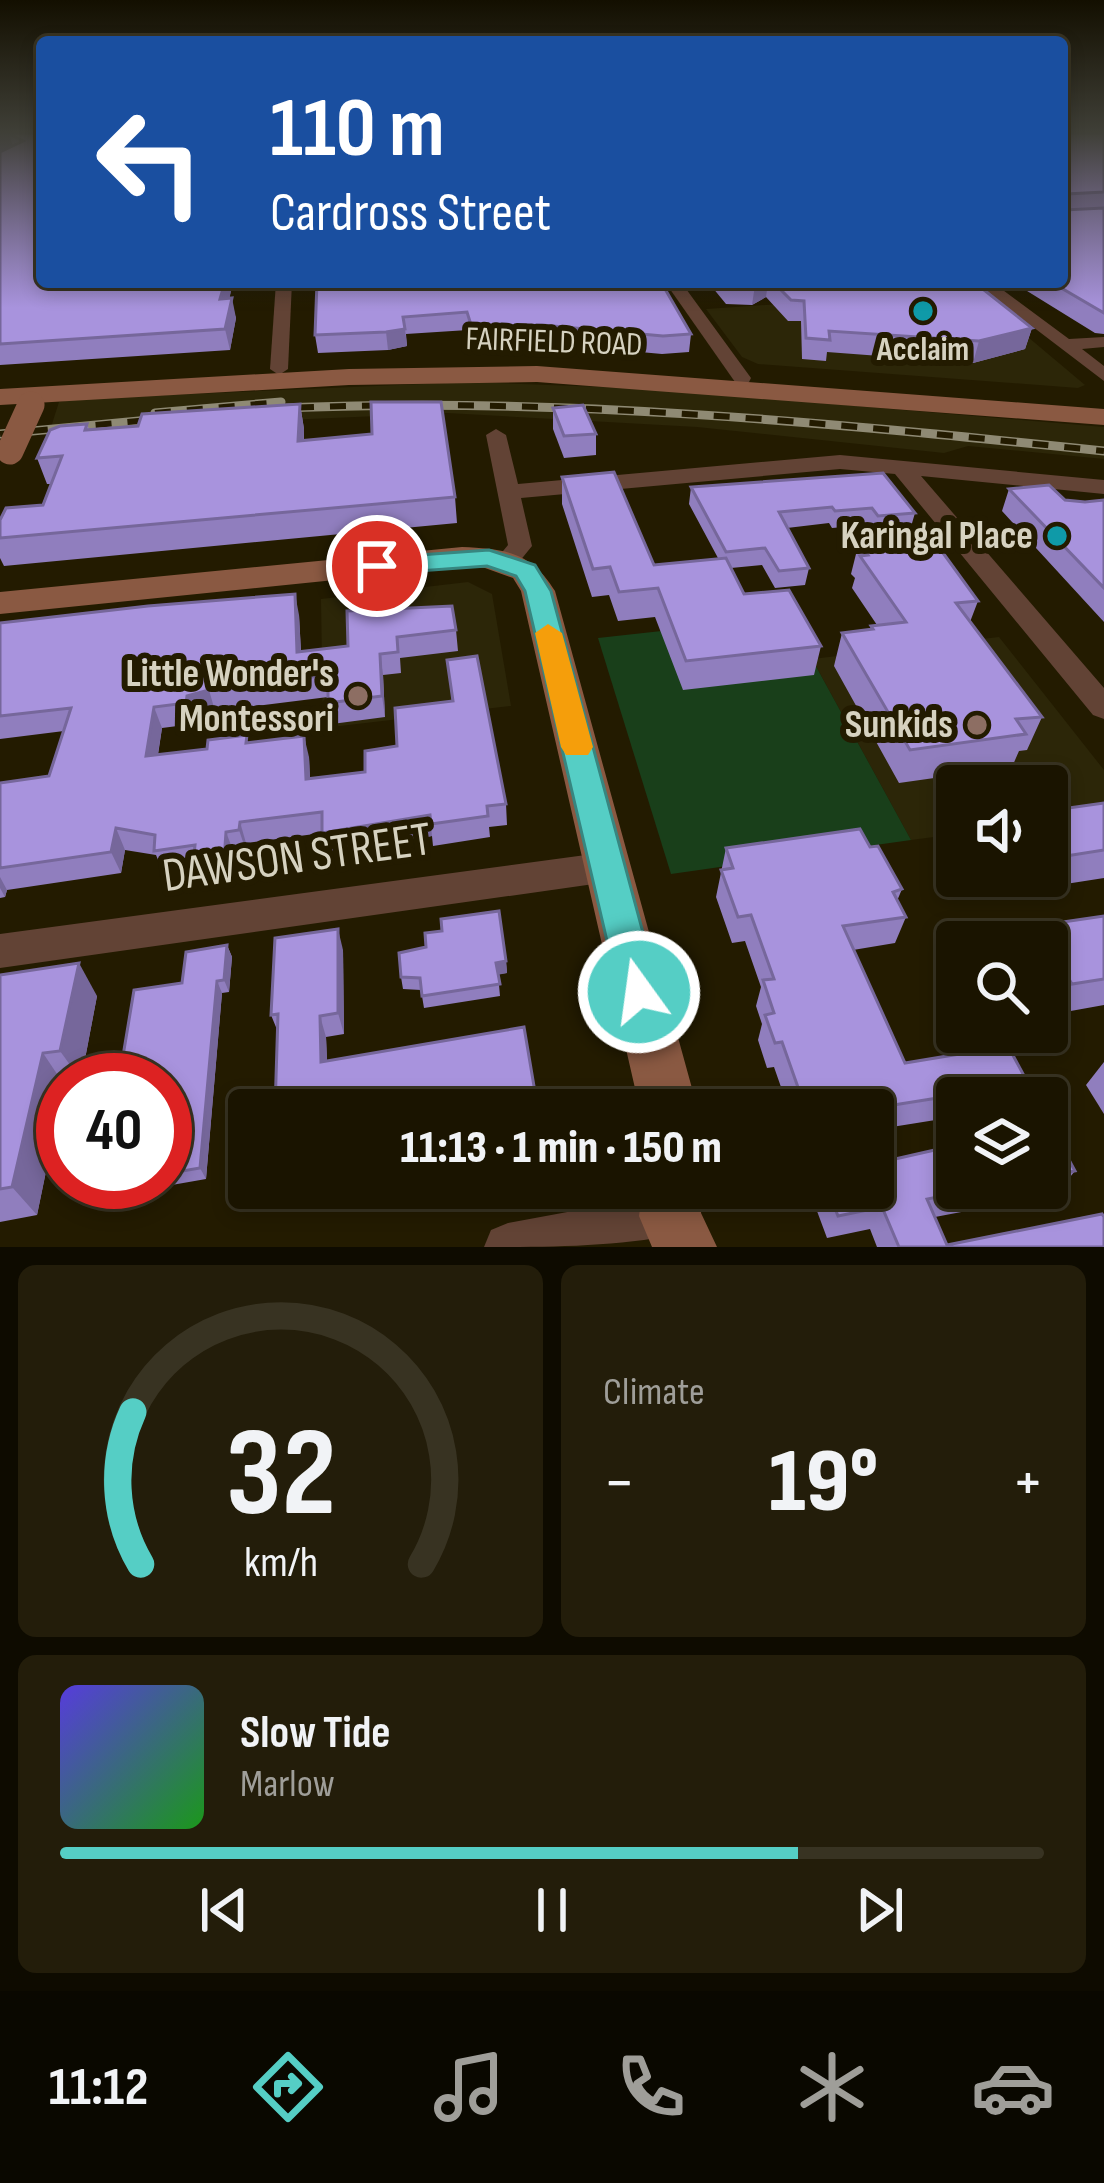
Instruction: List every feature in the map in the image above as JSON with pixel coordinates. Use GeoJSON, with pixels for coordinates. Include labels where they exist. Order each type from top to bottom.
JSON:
{"type":"FeatureCollection","features":[{"type":"Feature","properties":{"kind":"main road","name":"FAIRFIELD ROAD"},"geometry":{"type":"LineString","coordinates":[[0,397],[279,369],[497,362],[1104,403]]}},
{"type":"Feature","properties":{"kind":"main road","name":"FAIRFIELD ROAD"},"geometry":{"type":"LineString","coordinates":[[0,385],[37,393],[349,377],[537,374],[1104,417]]}},
{"type":"Feature","properties":{"kind":"main road"},"geometry":{"type":"LineString","coordinates":[[5,461],[37,393]]}},
{"type":"Feature","properties":{"kind":"main road"},"geometry":{"type":"LineString","coordinates":[[0,603],[462,557],[506,562],[526,571],[538,591],[664,1089]]}},
{"type":"Feature","properties":{"kind":"street"},"geometry":{"type":"LineString","coordinates":[[279,369],[284,288]]}},
{"type":"Feature","properties":{"kind":"street"},"geometry":{"type":"LineString","coordinates":[[677,288],[742,378]]}},
{"type":"Feature","properties":{"kind":"street"},"geometry":{"type":"LineString","coordinates":[[990,288],[1104,375]]}},
{"type":"Feature","properties":{"kind":"street"},"geometry":{"type":"LineString","coordinates":[[1066,345],[1104,342]]}},
{"type":"Feature","properties":{"kind":"street"},"geometry":{"type":"LineString","coordinates":[[496,435],[520,546],[506,562]]}},
{"type":"Feature","properties":{"kind":"street"},"geometry":{"type":"LineString","coordinates":[[508,492],[840,463],[1104,487]]}},
{"type":"Feature","properties":{"kind":"street"},"geometry":{"type":"LineString","coordinates":[[900,466],[1104,708]]}},
{"type":"Feature","properties":{"kind":"street","name":"DAWSON STREET"},"geometry":{"type":"LineString","coordinates":[[0,951],[608,867]]}},
{"type":"Feature","properties":{"kind":"street"},"geometry":{"type":"LineString","coordinates":[[508,1247],[676,1217]]}},
{"type":"Feature","properties":{"kind":"shaded area"},"geometry":{"type":"Polygon","coordinates":[[[840,300],[1022,332],[1085,385],[758,364],[742,357],[706,309],[840,300]]]}},
{"type":"Feature","properties":{"kind":"shaded area"},"geometry":{"type":"Polygon","coordinates":[[[469,382],[657,389],[1104,427],[1104,459],[968,446],[944,453],[697,427],[447,413],[286,420],[45,446],[59,402],[77,399],[469,382]]]}},
{"type":"Feature","properties":{"kind":"shaded area"},"geometry":{"type":"Polygon","coordinates":[[[468,582],[492,594],[511,706],[323,728],[321,599],[468,582]]]}},
{"type":"Feature","properties":{"kind":"shaded area"},"geometry":{"type":"Polygon","coordinates":[[[999,637],[1104,770],[1104,813],[1068,818],[1068,765],[936,765],[936,837],[911,840],[812,659],[999,637]]]}},
{"type":"Feature","properties":{"kind":"green space"},"geometry":{"type":"Polygon","coordinates":[[[789,617],[911,840],[671,874],[598,638],[789,617]]]}},
{"type":"Feature","properties":{"kind":"building"},"geometry":{"type":"Polygon","coordinates":[[[0,191],[36,191],[36,288],[223,288],[220,299],[232,298],[225,329],[0,344],[0,191]]]}},
{"type":"Feature","properties":{"kind":"building"},"geometry":{"type":"Polygon","coordinates":[[[1104,208],[1104,313],[1061,288],[1068,288],[1068,210],[1104,208]]]}},
{"type":"Feature","properties":{"kind":"building"},"geometry":{"type":"Polygon","coordinates":[[[317,288],[664,288],[691,334],[663,336],[542,325],[472,328],[467,312],[403,317],[405,329],[386,332],[315,335],[317,288]]]}},
{"type":"Feature","properties":{"kind":"building"},"geometry":{"type":"Polygon","coordinates":[[[779,288],[982,288],[1032,328],[979,341],[829,331],[830,340],[806,338],[804,301],[791,300],[779,288]]]}},
{"type":"Feature","properties":{"kind":"building"},"geometry":{"type":"Polygon","coordinates":[[[371,402],[441,402],[455,497],[0,538],[6,508],[43,505],[62,456],[37,458],[50,430],[60,426],[87,424],[85,430],[138,426],[142,414],[300,404],[298,441],[372,434],[371,402]]]}},
{"type":"Feature","properties":{"kind":"building"},"geometry":{"type":"Polygon","coordinates":[[[583,405],[596,434],[564,436],[553,408],[583,405]]]}},
{"type":"Feature","properties":{"kind":"building"},"geometry":{"type":"Polygon","coordinates":[[[614,472],[654,565],[726,558],[744,594],[789,590],[821,646],[686,661],[658,588],[619,592],[610,567],[593,569],[562,477],[614,472]]]}},
{"type":"Feature","properties":{"kind":"building"},"geometry":{"type":"Polygon","coordinates":[[[883,473],[915,513],[878,516],[872,508],[835,511],[832,507],[779,512],[809,568],[779,571],[765,548],[726,552],[691,487],[883,473]]]}},
{"type":"Feature","properties":{"kind":"building"},"geometry":{"type":"Polygon","coordinates":[[[1049,485],[1065,500],[1104,500],[1104,588],[1009,489],[1049,485]]]}},
{"type":"Feature","properties":{"kind":"building"},"geometry":{"type":"Polygon","coordinates":[[[930,535],[978,601],[956,603],[1042,717],[1016,719],[1026,734],[910,750],[842,633],[906,622],[860,556],[868,555],[859,542],[930,535]]]}},
{"type":"Feature","properties":{"kind":"building"},"geometry":{"type":"Polygon","coordinates":[[[295,594],[297,652],[348,646],[347,611],[452,606],[456,630],[397,637],[398,652],[380,654],[382,696],[328,703],[328,675],[209,690],[187,696],[186,703],[154,707],[146,756],[207,749],[208,740],[247,735],[246,743],[304,736],[306,779],[365,772],[365,751],[397,746],[395,708],[453,701],[447,660],[477,656],[506,804],[487,806],[488,816],[431,824],[430,815],[322,833],[322,812],[240,822],[239,830],[226,832],[224,861],[193,865],[195,845],[154,851],[155,835],[116,828],[111,852],[0,868],[0,783],[49,776],[71,708],[0,716],[0,623],[295,594]]]}},
{"type":"Feature","properties":{"kind":"building"},"geometry":{"type":"Polygon","coordinates":[[[1104,803],[1104,850],[1068,856],[1068,808],[1104,803]]]}},
{"type":"Feature","properties":{"kind":"building"},"geometry":{"type":"Polygon","coordinates":[[[860,829],[870,847],[878,846],[902,889],[893,892],[906,917],[843,926],[905,1063],[966,1053],[1012,1053],[1025,1077],[936,1077],[936,1098],[894,1105],[894,1089],[799,1089],[782,1042],[775,1043],[765,1015],[774,1013],[763,980],[774,979],[751,915],[738,917],[721,870],[733,868],[726,848],[860,829]]]}},
{"type":"Feature","properties":{"kind":"building"},"geometry":{"type":"Polygon","coordinates":[[[499,911],[506,961],[496,963],[500,984],[422,996],[420,978],[401,977],[399,953],[426,947],[425,933],[442,931],[441,919],[499,911]]]}},
{"type":"Feature","properties":{"kind":"building"},"geometry":{"type":"Polygon","coordinates":[[[1104,916],[1104,979],[1072,984],[1068,921],[1104,916]]]}},
{"type":"Feature","properties":{"kind":"building"},"geometry":{"type":"Polygon","coordinates":[[[338,929],[338,1013],[320,1016],[321,1062],[524,1027],[534,1089],[276,1089],[278,1014],[271,1015],[275,938],[338,929]]]}},
{"type":"Feature","properties":{"kind":"building"},"geometry":{"type":"Polygon","coordinates":[[[227,945],[224,980],[217,981],[200,1168],[192,1169],[192,1053],[124,1053],[134,990],[182,983],[186,952],[227,945]]]}},
{"type":"Feature","properties":{"kind":"building"},"geometry":{"type":"Polygon","coordinates":[[[79,963],[60,1051],[36,1053],[36,1083],[12,1187],[0,1189],[0,975],[79,963]]]}},
{"type":"Feature","properties":{"kind":"building"},"geometry":{"type":"Polygon","coordinates":[[[936,1150],[936,1197],[927,1199],[947,1245],[1104,1217],[1104,1247],[899,1247],[883,1209],[894,1209],[894,1159],[936,1150]]]}},
{"type":"Feature","properties":{"kind":"building"},"geometry":{"type":"Polygon","coordinates":[[[835,1209],[872,1209],[838,1216],[835,1209]]]}},
{"type":"Feature","properties":{"kind":"railway"},"geometry":{"type":"LineString","coordinates":[[155,413],[281,402]]}},
{"type":"Feature","properties":{"kind":"railway"},"geometry":{"type":"LineString","coordinates":[[266,409],[581,408],[790,421],[1104,451]]}},
{"type":"Feature","properties":{"kind":"railway"},"geometry":{"type":"LineString","coordinates":[[0,434],[171,418]]}},
{"type":"Feature","properties":{"kind":"slow traffic"},"geometry":{"type":"LineString","coordinates":[[548,633],[577,747]]}},
{"type":"Feature","properties":{"kind":"place","name":"Acclaim"},"geometry":{"type":"Point","coordinates":[923,311]}},
{"type":"Feature","properties":{"kind":"place","name":"Karingal Place"},"geometry":{"type":"Point","coordinates":[1057,536]}},
{"type":"Feature","properties":{"kind":"place","name":"Little Wonder's Montessori"},"geometry":{"type":"Point","coordinates":[358,696]}},
{"type":"Feature","properties":{"kind":"place","name":"Sunkids"},"geometry":{"type":"Point","coordinates":[977,725]}},
{"type":"Feature","properties":{"kind":"route"},"geometry":{"type":"LineString","coordinates":[[377,566],[462,557],[489,558],[526,571],[538,591],[639,992]]}}]}
